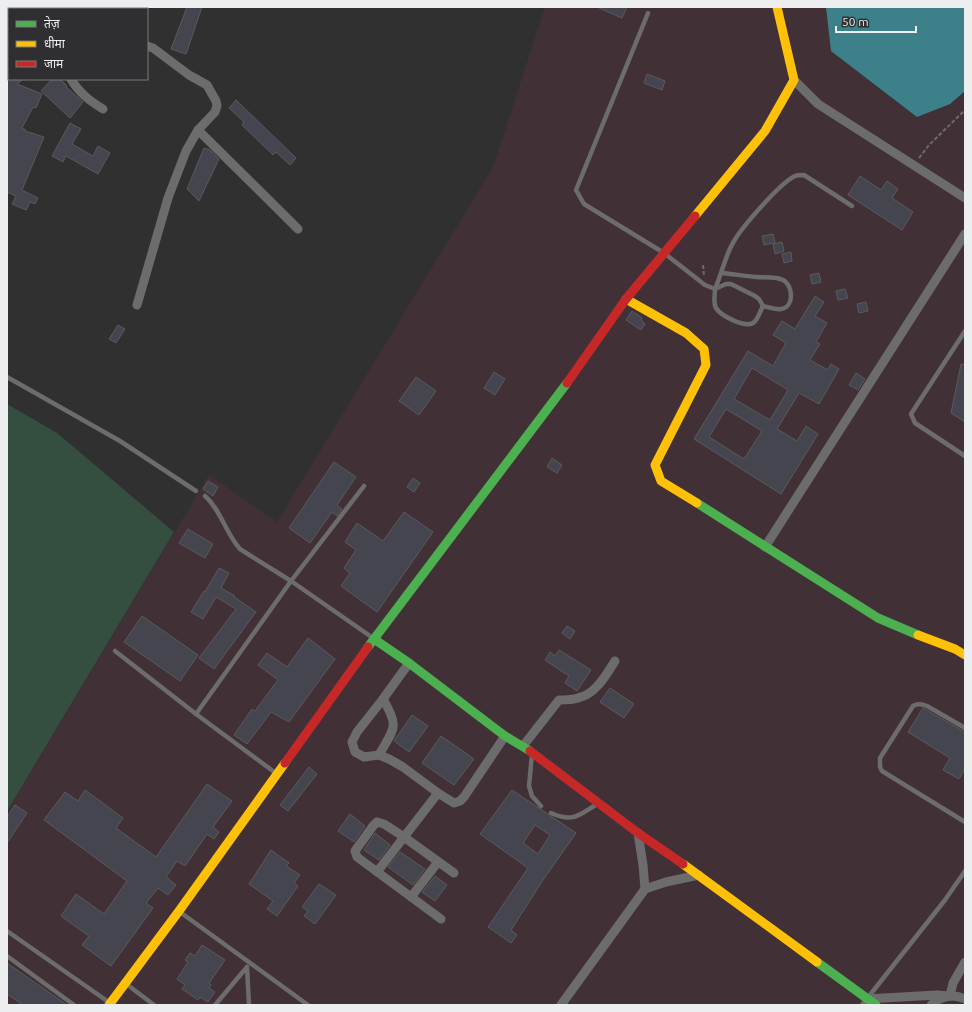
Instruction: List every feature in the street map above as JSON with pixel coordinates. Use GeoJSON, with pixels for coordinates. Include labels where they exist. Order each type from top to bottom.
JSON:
{"type":"FeatureCollection","features":[{"type":"Feature","properties":{"kind":"street"},"geometry":{"type":"LineString","coordinates":[[778,7],[794,80],[818,104],[965,198]]}},
{"type":"Feature","properties":{"kind":"street"},"geometry":{"type":"LineString","coordinates":[[137,306],[168,198],[186,151],[198,130],[215,112],[216,101],[207,85],[153,48],[148,46]]}},
{"type":"Feature","properties":{"kind":"street"},"geometry":{"type":"LineString","coordinates":[[72,80],[76,88],[89,100],[103,109]]}},
{"type":"Feature","properties":{"kind":"street"},"geometry":{"type":"LineString","coordinates":[[110,1004],[179,911],[374,639],[577,370],[626,300],[765,131],[794,80]]}},
{"type":"Feature","properties":{"kind":"street"},"geometry":{"type":"LineString","coordinates":[[198,130],[298,229]]}},
{"type":"Feature","properties":{"kind":"street"},"geometry":{"type":"LineString","coordinates":[[765,547],[965,234]]}},
{"type":"Feature","properties":{"kind":"street"},"geometry":{"type":"LineString","coordinates":[[626,300],[686,333],[704,349],[706,365],[655,465],[661,480],[878,618],[904,630],[955,648],[965,655]]}},
{"type":"Feature","properties":{"kind":"street"},"geometry":{"type":"LineString","coordinates":[[374,639],[409,663],[506,736],[532,753],[638,833],[699,875],[864,1002],[876,1005]]}},
{"type":"Feature","properties":{"kind":"street"},"geometry":{"type":"LineString","coordinates":[[522,746],[559,700],[578,698],[591,693],[604,678],[615,661]]}},
{"type":"Feature","properties":{"kind":"street"},"geometry":{"type":"LineString","coordinates":[[409,663],[357,732],[352,742],[355,752],[364,757],[379,755],[389,758],[438,793],[454,802],[460,801],[464,796],[506,736]]}},
{"type":"Feature","properties":{"kind":"street"},"geometry":{"type":"LineString","coordinates":[[379,755],[392,732],[394,722],[391,712],[383,699]]}},
{"type":"Feature","properties":{"kind":"street"},"geometry":{"type":"LineString","coordinates":[[377,872],[438,793]]}},
{"type":"Feature","properties":{"kind":"street"},"geometry":{"type":"LineString","coordinates":[[442,919],[357,857],[355,851],[377,822],[384,824],[404,837],[454,874]]}},
{"type":"Feature","properties":{"kind":"street"},"geometry":{"type":"LineString","coordinates":[[638,833],[645,889]]}},
{"type":"Feature","properties":{"kind":"street"},"geometry":{"type":"LineString","coordinates":[[411,897],[438,862]]}},
{"type":"Feature","properties":{"kind":"street"},"geometry":{"type":"LineString","coordinates":[[561,1005],[645,889],[666,882],[699,875]]}},
{"type":"Feature","properties":{"kind":"street"},"geometry":{"type":"LineString","coordinates":[[950,996],[953,983],[965,962]]}},
{"type":"Feature","properties":{"kind":"street"},"geometry":{"type":"LineString","coordinates":[[864,1002],[937,994],[965,999]]}},
{"type":"Feature","properties":{"kind":"street"},"geometry":{"type":"LineString","coordinates":[[931,1005],[940,998],[950,996]]}},
{"type":"Feature","properties":{"kind":"lane"},"geometry":{"type":"LineString","coordinates":[[648,13],[576,190],[584,204],[664,253],[705,285],[715,289],[726,284],[731,284],[755,296],[759,299],[763,306],[781,310],[790,302],[790,287],[785,281],[777,278],[722,273]]}},
{"type":"Feature","properties":{"kind":"lane"},"geometry":{"type":"LineString","coordinates":[[763,306],[755,321],[751,324],[745,325],[722,314],[716,308],[714,303],[715,289],[722,273],[726,256],[743,228],[782,186],[796,175],[804,175],[852,206]]}},
{"type":"Feature","properties":{"kind":"lane"},"geometry":{"type":"LineString","coordinates":[[965,331],[912,414],[915,423],[965,456]]}},
{"type":"Feature","properties":{"kind":"lane"},"geometry":{"type":"LineString","coordinates":[[7,377],[120,441],[196,491]]}},
{"type":"Feature","properties":{"kind":"lane"},"geometry":{"type":"LineString","coordinates":[[196,714],[291,582],[364,486]]}},
{"type":"Feature","properties":{"kind":"lane"},"geometry":{"type":"LineString","coordinates":[[204,496],[212,504],[240,549],[374,639]]}},
{"type":"Feature","properties":{"kind":"lane"},"geometry":{"type":"LineString","coordinates":[[115,652],[277,774]]}},
{"type":"Feature","properties":{"kind":"lane"},"geometry":{"type":"LineString","coordinates":[[965,728],[922,703],[912,706],[880,758],[879,763],[882,771],[965,822]]}},
{"type":"Feature","properties":{"kind":"lane"},"geometry":{"type":"LineString","coordinates":[[532,753],[529,786],[532,796],[541,806]]}},
{"type":"Feature","properties":{"kind":"lane"},"geometry":{"type":"LineString","coordinates":[[552,813],[561,818],[568,819],[578,816],[599,803]]}},
{"type":"Feature","properties":{"kind":"lane"},"geometry":{"type":"LineString","coordinates":[[864,1002],[945,900],[965,871]]}},
{"type":"Feature","properties":{"kind":"lane"},"geometry":{"type":"LineString","coordinates":[[179,911],[308,1005]]}},
{"type":"Feature","properties":{"kind":"lane"},"geometry":{"type":"LineString","coordinates":[[7,930],[110,1004]]}},
{"type":"Feature","properties":{"kind":"lane"},"geometry":{"type":"LineString","coordinates":[[7,956],[74,1005]]}},
{"type":"Feature","properties":{"kind":"lane"},"geometry":{"type":"LineString","coordinates":[[246,959],[249,1005]]}},
{"type":"Feature","properties":{"kind":"lane"},"geometry":{"type":"LineString","coordinates":[[215,1005],[247,967]]}},
{"type":"Feature","properties":{"kind":"lane"},"geometry":{"type":"LineString","coordinates":[[125,983],[154,1005]]}},
{"type":"Feature","properties":{"kind":"path"},"geometry":{"type":"LineString","coordinates":[[914,165],[929,145],[965,110]]}},
{"type":"Feature","properties":{"kind":"shaded area"},"geometry":{"type":"Polygon","coordinates":[[[545,7],[965,7],[965,1005],[7,1005],[7,811],[209,475],[277,522],[493,167],[545,7]]]}},
{"type":"Feature","properties":{"kind":"green space"},"geometry":{"type":"Polygon","coordinates":[[[7,404],[57,433],[174,532],[7,811],[7,404]]]}},
{"type":"Feature","properties":{"kind":"water"},"geometry":{"type":"Polygon","coordinates":[[[826,7],[965,7],[965,91],[950,104],[917,117],[831,51],[826,7]]]}},
{"type":"Feature","properties":{"kind":"building"},"geometry":{"type":"Polygon","coordinates":[[[187,7],[202,7],[186,54],[171,49],[187,7]]]}},
{"type":"Feature","properties":{"kind":"building"},"geometry":{"type":"Polygon","coordinates":[[[597,7],[627,7],[622,18],[597,7]]]}},
{"type":"Feature","properties":{"kind":"building"},"geometry":{"type":"Polygon","coordinates":[[[647,74],[665,81],[662,90],[644,83],[647,74]]]}},
{"type":"Feature","properties":{"kind":"building"},"geometry":{"type":"Polygon","coordinates":[[[8,79],[22,80],[17,84],[42,94],[36,108],[33,107],[22,128],[26,130],[25,131],[44,137],[22,190],[38,198],[35,204],[30,202],[26,210],[12,204],[16,196],[7,192],[8,79]]]}},
{"type":"Feature","properties":{"kind":"building"},"geometry":{"type":"Polygon","coordinates":[[[51,80],[61,80],[67,86],[66,87],[83,102],[70,118],[41,91],[51,80]]]}},
{"type":"Feature","properties":{"kind":"building"},"geometry":{"type":"Polygon","coordinates":[[[236,100],[296,158],[290,165],[276,152],[273,155],[242,125],[244,122],[229,108],[236,100]]]}},
{"type":"Feature","properties":{"kind":"building"},"geometry":{"type":"Polygon","coordinates":[[[70,123],[81,129],[72,144],[93,156],[98,146],[110,153],[98,174],[66,156],[63,162],[52,156],[70,123]]]}},
{"type":"Feature","properties":{"kind":"building"},"geometry":{"type":"Polygon","coordinates":[[[204,148],[210,150],[219,159],[199,201],[187,189],[204,148]]]}},
{"type":"Feature","properties":{"kind":"building"},"geometry":{"type":"Polygon","coordinates":[[[860,176],[881,190],[887,181],[898,189],[892,198],[913,212],[902,230],[848,195],[860,176]]]}},
{"type":"Feature","properties":{"kind":"building"},"geometry":{"type":"Polygon","coordinates":[[[773,234],[775,243],[764,245],[762,236],[773,234]]]}},
{"type":"Feature","properties":{"kind":"building"},"geometry":{"type":"Polygon","coordinates":[[[782,242],[784,251],[775,254],[773,244],[782,242]]]}},
{"type":"Feature","properties":{"kind":"building"},"geometry":{"type":"Polygon","coordinates":[[[791,252],[792,261],[784,263],[782,254],[791,252]]]}},
{"type":"Feature","properties":{"kind":"building"},"geometry":{"type":"Polygon","coordinates":[[[819,273],[821,282],[812,284],[810,275],[819,273]]]}},
{"type":"Feature","properties":{"kind":"building"},"geometry":{"type":"Polygon","coordinates":[[[845,289],[848,298],[838,300],[836,291],[845,289]]]}},
{"type":"Feature","properties":{"kind":"building"},"geometry":{"type":"Polygon","coordinates":[[[815,296],[824,302],[815,316],[827,323],[816,342],[820,344],[810,360],[828,370],[831,364],[839,369],[819,404],[799,393],[777,429],[797,441],[806,426],[818,434],[781,494],[694,439],[748,351],[773,366],[786,343],[773,335],[782,321],[795,329],[815,296]],[[752,368],[734,399],[770,420],[788,390],[752,368]],[[726,409],[709,437],[744,459],[762,431],[726,409]]]}},
{"type":"Feature","properties":{"kind":"building"},"geometry":{"type":"Polygon","coordinates":[[[866,302],[868,311],[859,313],[857,304],[866,302]]]}},
{"type":"Feature","properties":{"kind":"building"},"geometry":{"type":"Polygon","coordinates":[[[632,311],[642,318],[641,320],[645,324],[641,330],[626,320],[632,311]]]}},
{"type":"Feature","properties":{"kind":"building"},"geometry":{"type":"Polygon","coordinates":[[[118,325],[125,329],[116,343],[109,339],[118,325]]]}},
{"type":"Feature","properties":{"kind":"building"},"geometry":{"type":"Polygon","coordinates":[[[961,364],[965,365],[965,422],[951,413],[961,364]]]}},
{"type":"Feature","properties":{"kind":"building"},"geometry":{"type":"Polygon","coordinates":[[[494,372],[505,379],[495,395],[484,388],[494,372]]]}},
{"type":"Feature","properties":{"kind":"building"},"geometry":{"type":"Polygon","coordinates":[[[856,373],[865,379],[858,390],[849,385],[856,373]]]}},
{"type":"Feature","properties":{"kind":"building"},"geometry":{"type":"Polygon","coordinates":[[[416,377],[436,391],[419,415],[399,401],[416,377]]]}},
{"type":"Feature","properties":{"kind":"building"},"geometry":{"type":"Polygon","coordinates":[[[552,458],[562,465],[557,473],[547,467],[552,458]]]}},
{"type":"Feature","properties":{"kind":"building"},"geometry":{"type":"Polygon","coordinates":[[[334,462],[356,477],[337,505],[342,509],[337,516],[332,512],[310,543],[289,528],[334,462]]]}},
{"type":"Feature","properties":{"kind":"building"},"geometry":{"type":"Polygon","coordinates":[[[413,478],[420,483],[414,492],[407,487],[413,478]]]}},
{"type":"Feature","properties":{"kind":"building"},"geometry":{"type":"Polygon","coordinates":[[[208,481],[218,487],[213,496],[203,489],[208,481]]]}},
{"type":"Feature","properties":{"kind":"building"},"geometry":{"type":"Polygon","coordinates":[[[404,512],[433,532],[377,612],[341,586],[350,573],[344,568],[356,550],[345,542],[357,523],[383,541],[404,512]]]}},
{"type":"Feature","properties":{"kind":"building"},"geometry":{"type":"Polygon","coordinates":[[[188,529],[213,544],[205,558],[179,543],[188,529]]]}},
{"type":"Feature","properties":{"kind":"building"},"geometry":{"type":"Polygon","coordinates":[[[219,568],[229,573],[221,588],[235,596],[234,597],[256,612],[214,669],[199,658],[236,609],[216,597],[203,619],[191,612],[219,568]]]}},
{"type":"Feature","properties":{"kind":"building"},"geometry":{"type":"Polygon","coordinates":[[[142,616],[198,655],[180,681],[124,642],[142,616]]]}},
{"type":"Feature","properties":{"kind":"building"},"geometry":{"type":"Polygon","coordinates":[[[567,626],[575,631],[570,639],[562,633],[567,626]]]}},
{"type":"Feature","properties":{"kind":"building"},"geometry":{"type":"Polygon","coordinates":[[[308,638],[335,659],[289,722],[271,712],[247,744],[234,735],[252,709],[255,711],[278,680],[258,665],[267,653],[287,667],[308,638]]]}},
{"type":"Feature","properties":{"kind":"building"},"geometry":{"type":"Polygon","coordinates":[[[559,650],[591,670],[577,691],[565,683],[569,676],[545,660],[550,652],[555,656],[559,650]]]}},
{"type":"Feature","properties":{"kind":"building"},"geometry":{"type":"Polygon","coordinates":[[[610,688],[634,704],[624,718],[600,702],[610,688]]]}},
{"type":"Feature","properties":{"kind":"building"},"geometry":{"type":"Polygon","coordinates":[[[923,708],[965,732],[965,769],[959,779],[943,770],[950,758],[908,732],[923,708]]]}},
{"type":"Feature","properties":{"kind":"building"},"geometry":{"type":"Polygon","coordinates":[[[412,715],[428,726],[409,752],[394,741],[412,715]]]}},
{"type":"Feature","properties":{"kind":"building"},"geometry":{"type":"Polygon","coordinates":[[[441,736],[474,759],[454,785],[422,763],[441,736]]]}},
{"type":"Feature","properties":{"kind":"building"},"geometry":{"type":"Polygon","coordinates":[[[309,767],[317,774],[288,811],[280,805],[309,767]]]}},
{"type":"Feature","properties":{"kind":"building"},"geometry":{"type":"Polygon","coordinates":[[[207,784],[232,801],[213,827],[219,832],[214,839],[207,834],[185,866],[177,861],[166,877],[176,885],[168,895],[158,888],[146,903],[153,908],[111,966],[82,945],[89,936],[61,916],[76,894],[104,914],[127,881],[44,820],[65,792],[78,801],[85,790],[123,818],[116,828],[156,857],[207,784]]]}},
{"type":"Feature","properties":{"kind":"building"},"geometry":{"type":"Polygon","coordinates":[[[512,790],[576,833],[543,880],[511,930],[517,935],[511,943],[488,927],[528,868],[480,834],[512,790]],[[535,825],[523,843],[538,854],[550,835],[535,825]]]}},
{"type":"Feature","properties":{"kind":"building"},"geometry":{"type":"Polygon","coordinates":[[[15,805],[27,813],[7,843],[7,817],[15,805]]]}},
{"type":"Feature","properties":{"kind":"building"},"geometry":{"type":"Polygon","coordinates":[[[350,814],[365,826],[354,842],[338,831],[350,814]]]}},
{"type":"Feature","properties":{"kind":"building"},"geometry":{"type":"Polygon","coordinates":[[[375,833],[390,845],[379,860],[364,850],[375,833]]]}},
{"type":"Feature","properties":{"kind":"building"},"geometry":{"type":"Polygon","coordinates":[[[271,850],[289,863],[286,866],[300,875],[294,883],[298,886],[277,916],[267,909],[273,901],[249,884],[271,850]]]}},
{"type":"Feature","properties":{"kind":"building"},"geometry":{"type":"Polygon","coordinates":[[[400,852],[425,869],[413,885],[388,867],[400,852]]]}},
{"type":"Feature","properties":{"kind":"building"},"geometry":{"type":"Polygon","coordinates":[[[435,876],[447,885],[435,901],[422,892],[435,876]]]}},
{"type":"Feature","properties":{"kind":"building"},"geometry":{"type":"Polygon","coordinates":[[[319,884],[336,895],[315,924],[304,916],[308,911],[302,907],[319,884]]]}},
{"type":"Feature","properties":{"kind":"building"},"geometry":{"type":"Polygon","coordinates":[[[202,945],[225,960],[209,983],[211,985],[209,988],[215,992],[208,1002],[200,997],[198,1000],[182,989],[185,985],[177,979],[188,962],[185,960],[190,953],[195,956],[202,945]]]}},
{"type":"Feature","properties":{"kind":"building"},"geometry":{"type":"Polygon","coordinates":[[[7,963],[67,1005],[23,1005],[7,994],[7,963]]]}},
{"type":"Feature","properties":{"kind":"traffic: fast"},"geometry":{"type":"LineString","coordinates":[[368,647],[567,383]]}},
{"type":"Feature","properties":{"kind":"traffic: fast"},"geometry":{"type":"LineString","coordinates":[[697,503],[878,618],[918,635]]}},
{"type":"Feature","properties":{"kind":"traffic: fast"},"geometry":{"type":"LineString","coordinates":[[374,639],[409,663],[505,736],[530,751]]}},
{"type":"Feature","properties":{"kind":"traffic: fast"},"geometry":{"type":"LineString","coordinates":[[817,962],[876,1005]]}},
{"type":"Feature","properties":{"kind":"traffic: slow"},"geometry":{"type":"LineString","coordinates":[[695,216],[765,131],[794,80],[777,7]]}},
{"type":"Feature","properties":{"kind":"traffic: slow"},"geometry":{"type":"LineString","coordinates":[[626,299],[686,333],[704,349],[706,365],[655,465],[661,481],[697,503]]}},
{"type":"Feature","properties":{"kind":"traffic: slow"},"geometry":{"type":"LineString","coordinates":[[918,635],[955,649],[965,655]]}},
{"type":"Feature","properties":{"kind":"traffic: slow"},"geometry":{"type":"LineString","coordinates":[[109,1005],[179,911],[285,763]]}},
{"type":"Feature","properties":{"kind":"traffic: slow"},"geometry":{"type":"LineString","coordinates":[[683,864],[817,962]]}},
{"type":"Feature","properties":{"kind":"traffic: jam"},"geometry":{"type":"LineString","coordinates":[[567,383],[626,299],[695,216]]}},
{"type":"Feature","properties":{"kind":"traffic: jam"},"geometry":{"type":"LineString","coordinates":[[285,763],[368,647]]}},
{"type":"Feature","properties":{"kind":"traffic: jam"},"geometry":{"type":"LineString","coordinates":[[530,751],[638,833],[683,864]]}}]}
